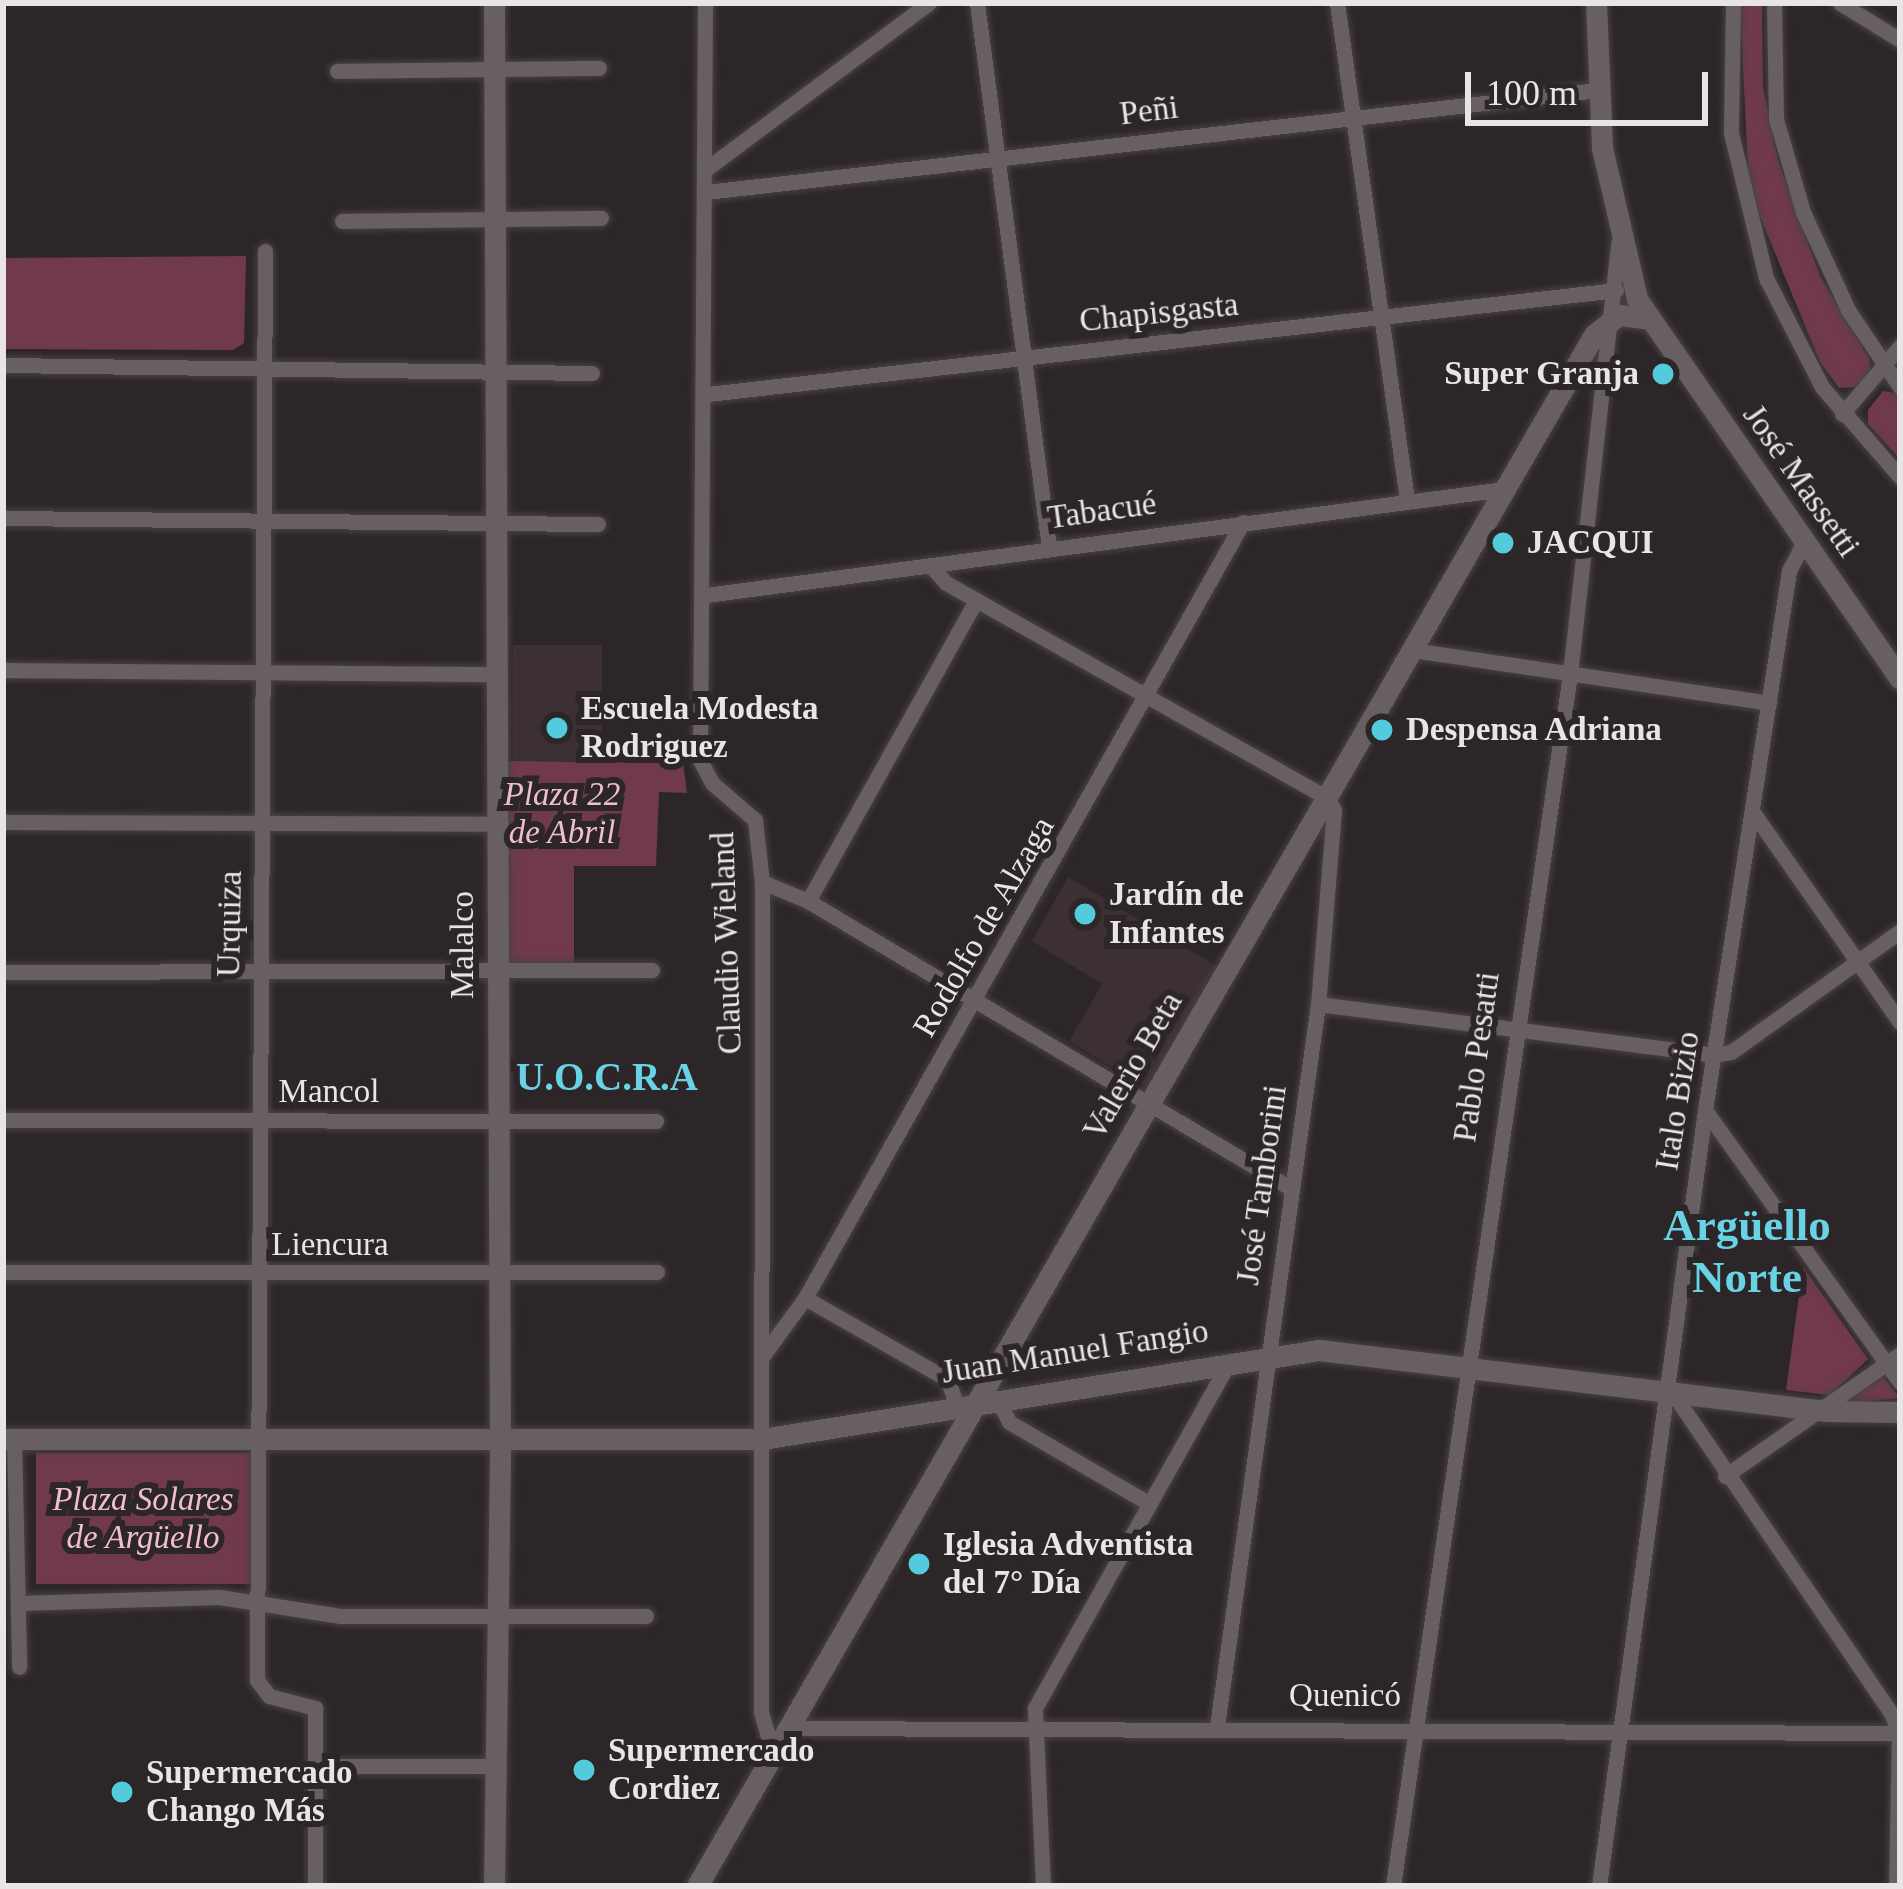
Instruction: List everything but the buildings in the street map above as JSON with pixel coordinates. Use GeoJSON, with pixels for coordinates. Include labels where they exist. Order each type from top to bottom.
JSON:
{"type":"FeatureCollection","features":[{"type":"Feature","properties":{"kind":"main road","name":"Malalco"},"geometry":{"type":"LineString","coordinates":[[494,3],[500,1440],[492,1766],[494,1886]]}},
{"type":"Feature","properties":{"kind":"main road","name":"Pablo Pesatti"},"geometry":{"type":"LineString","coordinates":[[1596,3],[1599,90],[1618,237],[1650,319]]}},
{"type":"Feature","properties":{"kind":"main road"},"geometry":{"type":"LineString","coordinates":[[1614,317],[1650,319]]}},
{"type":"Feature","properties":{"kind":"main road","name":"Valerio Beta"},"geometry":{"type":"LineString","coordinates":[[697,1886],[1594,335],[1614,317]]}},
{"type":"Feature","properties":{"kind":"main road","name":"José Massetti"},"geometry":{"type":"LineString","coordinates":[[1650,319],[1900,679]]}},
{"type":"Feature","properties":{"kind":"main road","name":"Juan Manuel Fangio"},"geometry":{"type":"LineString","coordinates":[[8,1439],[762,1439],[1267,1354],[1318,1350],[1669,1386],[1825,1411],[1900,1412]]}},
{"type":"Feature","properties":{"kind":"street","name":"Claudio Wieland"},"geometry":{"type":"LineString","coordinates":[[706,3],[708,394],[700,760],[712,783],[755,820],[762,881],[761,1712],[774,1757]]}},
{"type":"Feature","properties":{"kind":"street"},"geometry":{"type":"LineString","coordinates":[[706,169],[929,3]]}},
{"type":"Feature","properties":{"kind":"street"},"geometry":{"type":"LineString","coordinates":[[977,3],[1049,548]]}},
{"type":"Feature","properties":{"kind":"street"},"geometry":{"type":"LineString","coordinates":[[1337,3],[1407,500]]}},
{"type":"Feature","properties":{"kind":"street"},"geometry":{"type":"LineString","coordinates":[[1733,3],[1731,133],[1752,235],[1794,340],[1842,414],[1900,478]]}},
{"type":"Feature","properties":{"kind":"street"},"geometry":{"type":"LineString","coordinates":[[1774,3],[1772,83],[1790,174],[1816,250],[1900,387]]}},
{"type":"Feature","properties":{"kind":"street"},"geometry":{"type":"LineString","coordinates":[[1840,3],[1900,40]]}},
{"type":"Feature","properties":{"kind":"street"},"geometry":{"type":"LineString","coordinates":[[337,71],[598,68]]}},
{"type":"Feature","properties":{"kind":"street","name":"Peñi"},"geometry":{"type":"LineString","coordinates":[[706,192],[1599,90]]}},
{"type":"Feature","properties":{"kind":"street"},"geometry":{"type":"LineString","coordinates":[[342,220],[602,218]]}},
{"type":"Feature","properties":{"kind":"street","name":"Pablo Pesatti"},"geometry":{"type":"LineString","coordinates":[[1394,1886],[1514,1030],[1570,674],[1614,317],[1618,237]]}},
{"type":"Feature","properties":{"kind":"street","name":"Urquiza"},"geometry":{"type":"LineString","coordinates":[[265,250],[257,1276],[259,1687],[315,1708],[316,1766]]}},
{"type":"Feature","properties":{"kind":"street","name":"Chapisgasta"},"geometry":{"type":"LineString","coordinates":[[708,394],[1616,290]]}},
{"type":"Feature","properties":{"kind":"street"},"geometry":{"type":"LineString","coordinates":[[1842,414],[1900,346]]}},
{"type":"Feature","properties":{"kind":"street"},"geometry":{"type":"LineString","coordinates":[[3,365],[592,373]]}},
{"type":"Feature","properties":{"kind":"street","name":"Tabacué"},"geometry":{"type":"LineString","coordinates":[[706,595],[1505,489]]}},
{"type":"Feature","properties":{"kind":"street"},"geometry":{"type":"LineString","coordinates":[[3,518],[598,524]]}},
{"type":"Feature","properties":{"kind":"street","name":"Rodolfo de Alzaga"},"geometry":{"type":"LineString","coordinates":[[764,1354],[805,1298],[1150,698],[1243,522]]}},
{"type":"Feature","properties":{"kind":"street","name":"Italo Bizio"},"geometry":{"type":"LineString","coordinates":[[1599,1886],[1617,1727],[1706,1110],[1789,571],[1803,543]]}},
{"type":"Feature","properties":{"kind":"street"},"geometry":{"type":"LineString","coordinates":[[931,566],[976,600],[1326,796]]}},
{"type":"Feature","properties":{"kind":"street"},"geometry":{"type":"LineString","coordinates":[[808,901],[976,600]]}},
{"type":"Feature","properties":{"kind":"street"},"geometry":{"type":"LineString","coordinates":[[1412,650],[1769,703]]}},
{"type":"Feature","properties":{"kind":"street"},"geometry":{"type":"LineString","coordinates":[[3,670],[495,674]]}},
{"type":"Feature","properties":{"kind":"street","name":"José Tamborini"},"geometry":{"type":"LineString","coordinates":[[1217,1726],[1318,1004],[1335,821],[1326,796]]}},
{"type":"Feature","properties":{"kind":"street"},"geometry":{"type":"LineString","coordinates":[[1752,812],[1900,1022]]}},
{"type":"Feature","properties":{"kind":"street"},"geometry":{"type":"LineString","coordinates":[[3,822],[496,824]]}},
{"type":"Feature","properties":{"kind":"street"},"geometry":{"type":"LineString","coordinates":[[762,881],[808,901],[1292,1189]]}},
{"type":"Feature","properties":{"kind":"street"},"geometry":{"type":"LineString","coordinates":[[1318,1004],[1715,1055],[1900,932]]}},
{"type":"Feature","properties":{"kind":"street"},"geometry":{"type":"LineString","coordinates":[[3,972],[652,970]]}},
{"type":"Feature","properties":{"kind":"street"},"geometry":{"type":"LineString","coordinates":[[1706,1110],[1893,1359],[1900,1382]]}},
{"type":"Feature","properties":{"kind":"street","name":"Mancol"},"geometry":{"type":"LineString","coordinates":[[3,1120],[656,1121]]}},
{"type":"Feature","properties":{"kind":"street","name":"Liencura"},"geometry":{"type":"LineString","coordinates":[[3,1273],[657,1272]]}},
{"type":"Feature","properties":{"kind":"street"},"geometry":{"type":"LineString","coordinates":[[805,1298],[947,1378],[1009,1422],[1150,1504]]}},
{"type":"Feature","properties":{"kind":"street"},"geometry":{"type":"LineString","coordinates":[[1725,1476],[1825,1411],[1893,1359]]}},
{"type":"Feature","properties":{"kind":"street"},"geometry":{"type":"LineString","coordinates":[[1043,1886],[1030,1726],[1230,1361]]}},
{"type":"Feature","properties":{"kind":"street"},"geometry":{"type":"LineString","coordinates":[[1669,1386],[1899,1733],[1896,1886]]}},
{"type":"Feature","properties":{"kind":"street"},"geometry":{"type":"LineString","coordinates":[[8,1439],[19,1667]]}},
{"type":"Feature","properties":{"kind":"street"},"geometry":{"type":"LineString","coordinates":[[18,1603],[259,1599],[341,1616],[646,1616]]}},
{"type":"Feature","properties":{"kind":"street","name":"Quenicó"},"geometry":{"type":"LineString","coordinates":[[792,1728],[1413,1726],[1899,1733]]}},
{"type":"Feature","properties":{"kind":"street"},"geometry":{"type":"LineString","coordinates":[[315,1886],[316,1766],[492,1766]]}},
{"type":"Feature","properties":{"kind":"shaded area","name":"Escuela Modesta Rodriguez"},"geometry":{"type":"Polygon","coordinates":[[[513,645],[602,645],[602,761],[513,761],[513,645]]]}},
{"type":"Feature","properties":{"kind":"shaded area"},"geometry":{"type":"Polygon","coordinates":[[[1068,877],[1218,967],[1148,1088],[1069,1041],[1102,984],[1032,941],[1068,877]]]}},
{"type":"Feature","properties":{"kind":"green space"},"geometry":{"type":"Polygon","coordinates":[[[1740,3],[1762,3],[1763,87],[1778,160],[1820,276],[1869,358],[1871,371],[1857,387],[1839,388],[1820,362],[1749,190],[1740,3]]]}},
{"type":"Feature","properties":{"kind":"green space"},"geometry":{"type":"Polygon","coordinates":[[[246,256],[244,343],[233,350],[3,349],[3,258],[246,256]]]}},
{"type":"Feature","properties":{"kind":"green space"},"geometry":{"type":"Polygon","coordinates":[[[1883,391],[1900,394],[1900,459],[1868,424],[1868,410],[1883,391]]]}},
{"type":"Feature","properties":{"kind":"green space","name":"Plaza 22 de Abril"},"geometry":{"type":"Polygon","coordinates":[[[506,761],[683,763],[687,793],[659,792],[656,866],[574,866],[574,967],[506,965],[506,761]]]}},
{"type":"Feature","properties":{"kind":"green space"},"geometry":{"type":"Polygon","coordinates":[[[1803,1267],[1868,1359],[1830,1395],[1786,1390],[1803,1267]]]}},
{"type":"Feature","properties":{"kind":"green space"},"geometry":{"type":"Polygon","coordinates":[[[1881,1374],[1900,1398],[1841,1404],[1881,1374]]]}},
{"type":"Feature","properties":{"kind":"green space","name":"Plaza Solares de Argüello"},"geometry":{"type":"Polygon","coordinates":[[[36,1453],[252,1453],[252,1584],[36,1584],[36,1453]]]}},
{"type":"Feature","properties":{"kind":"place","name":"Super Granja"},"geometry":{"type":"Point","coordinates":[1663,374]}},
{"type":"Feature","properties":{"kind":"place","name":"JACQUI"},"geometry":{"type":"Point","coordinates":[1503,543]}},
{"type":"Feature","properties":{"kind":"place","name":"Escuela Modesta Rodriguez"},"geometry":{"type":"Point","coordinates":[557,728]}},
{"type":"Feature","properties":{"kind":"place","name":"Despensa Adriana"},"geometry":{"type":"Point","coordinates":[1382,730]}},
{"type":"Feature","properties":{"kind":"place","name":"Jardín de Infantes"},"geometry":{"type":"Point","coordinates":[1085,914]}},
{"type":"Feature","properties":{"kind":"place","name":"Iglesia Adventista del 7° Día"},"geometry":{"type":"Point","coordinates":[919,1564]}},
{"type":"Feature","properties":{"kind":"place","name":"Supermercado Cordiez"},"geometry":{"type":"Point","coordinates":[584,1770]}},
{"type":"Feature","properties":{"kind":"place","name":"Supermercado Chango Más"},"geometry":{"type":"Point","coordinates":[122,1792]}},
{"type":"Feature","properties":{"kind":"district","name":"U.O.C.R.A"},"geometry":{"type":"Point","coordinates":[607,1077]}},
{"type":"Feature","properties":{"kind":"district","name":"Argüello Norte"},"geometry":{"type":"Point","coordinates":[1747,1252]}}]}
